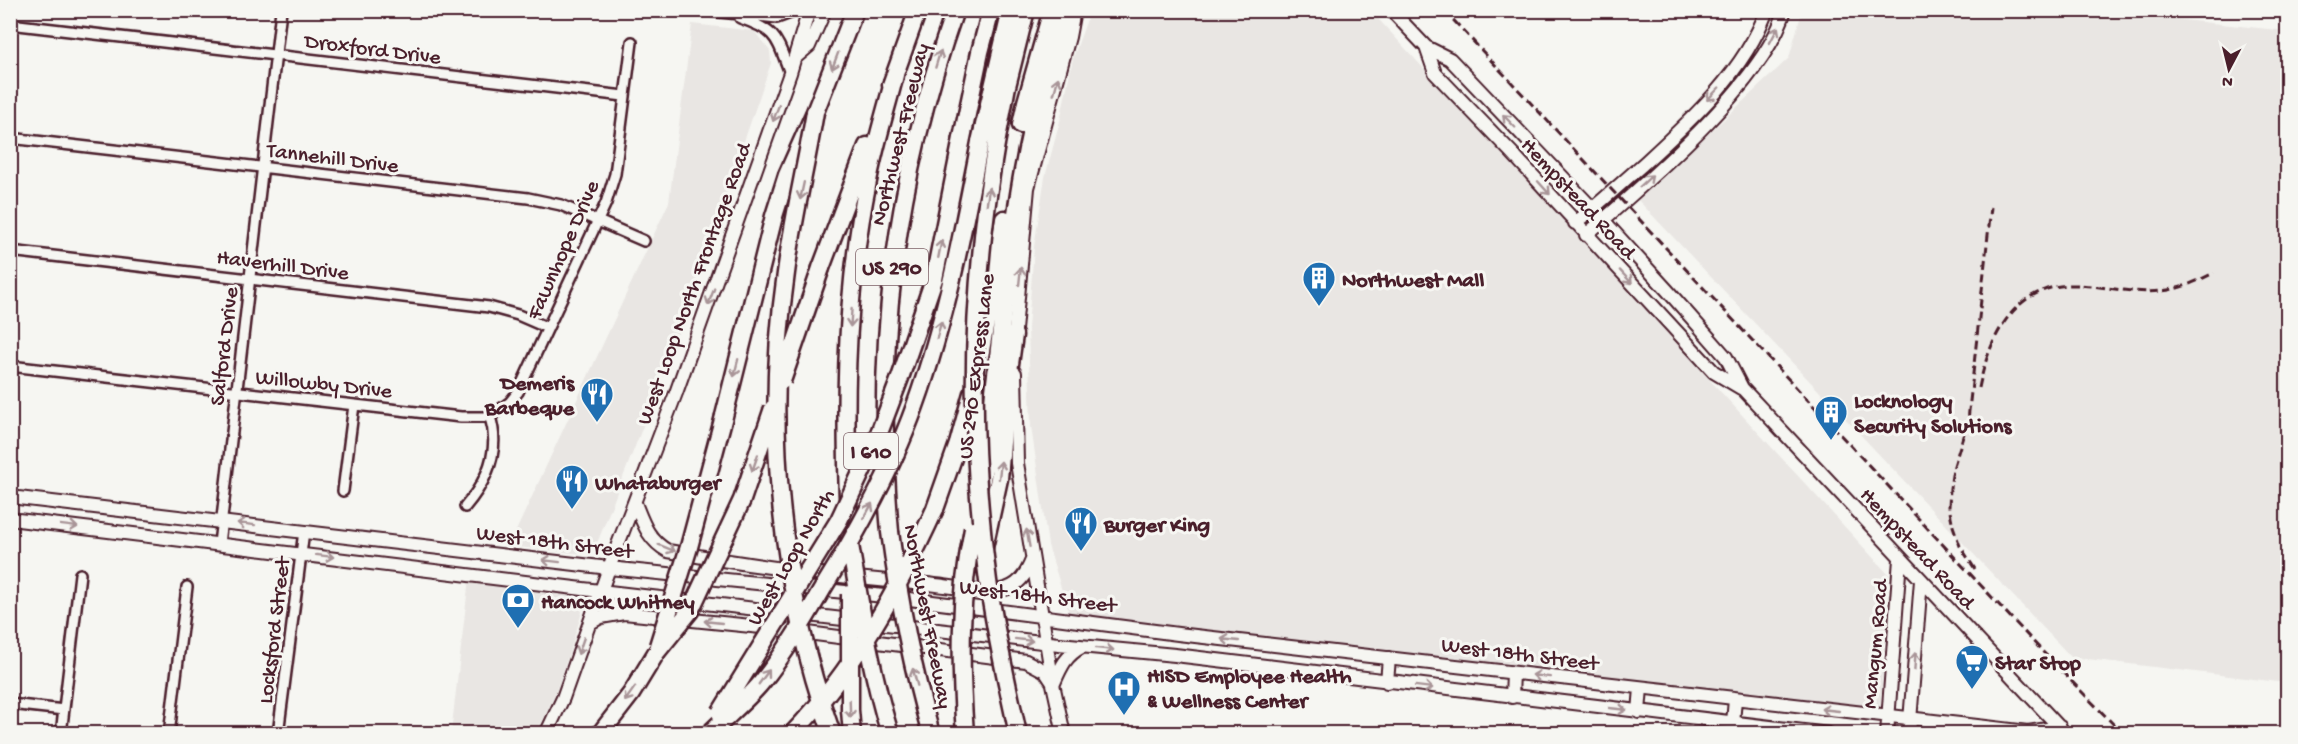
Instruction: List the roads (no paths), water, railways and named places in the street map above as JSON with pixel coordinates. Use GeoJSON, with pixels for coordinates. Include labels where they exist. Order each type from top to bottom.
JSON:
{"type":"FeatureCollection","features":[{"type":"Feature","properties":{"kind":"highway"},"geometry":{"type":"LineString","coordinates":[[656,653],[689,547],[774,216],[787,175],[815,112],[855,10]]}},
{"type":"Feature","properties":{"kind":"highway"},"geometry":{"type":"LineString","coordinates":[[600,734],[631,694],[656,653],[690,611],[742,501],[821,268],[918,10]]}},
{"type":"Feature","properties":{"kind":"highway","name":"Northwest Freeway"},"geometry":{"type":"LineString","coordinates":[[931,734],[912,668],[896,582],[884,454],[884,387],[890,281],[897,231],[915,139],[954,10]]}},
{"type":"Feature","properties":{"kind":"highway","name":"West Loop North"},"geometry":{"type":"LineString","coordinates":[[708,734],[839,520],[876,441],[934,279],[980,52],[991,10]]}},
{"type":"Feature","properties":{"kind":"highway"},"geometry":{"type":"LineString","coordinates":[[1011,10],[988,143],[975,353],[980,502],[988,582],[1018,734]]}},
{"type":"Feature","properties":{"kind":"highway"},"geometry":{"type":"LineString","coordinates":[[708,734],[761,682],[806,616],[848,548],[893,458],[914,408],[935,346],[988,143],[1007,86],[1026,10]]}},
{"type":"Feature","properties":{"kind":"highway"},"geometry":{"type":"LineString","coordinates":[[792,734],[846,669],[881,614],[914,556],[939,498],[958,444],[975,382],[1026,102],[1052,10]]}},
{"type":"Feature","properties":{"kind":"highway","name":"US 290 Express Lane"},"geometry":{"type":"LineString","coordinates":[[965,734],[961,679],[963,595],[990,429],[1022,171],[1038,99],[1068,10]]}},
{"type":"Feature","properties":{"kind":"highway","name":"US 290"},"geometry":{"type":"LineString","coordinates":[[891,734],[880,701],[863,624],[850,545],[847,369],[853,291],[867,182],[895,75]]}},
{"type":"Feature","properties":{"kind":"highway"},"geometry":{"type":"LineString","coordinates":[[815,112],[788,261],[781,314],[777,366],[778,469],[785,543],[794,596],[815,680],[832,734]]}},
{"type":"Feature","properties":{"kind":"highway"},"geometry":{"type":"LineString","coordinates":[[963,641],[999,480],[1006,393],[1014,335]]}},
{"type":"Feature","properties":{"kind":"highway"},"geometry":{"type":"LineString","coordinates":[[850,545],[852,734]]}},
{"type":"Feature","properties":{"kind":"main road","name":"West Loop North Frontage Road"},"geometry":{"type":"LineString","coordinates":[[546,734],[563,698],[609,568],[635,503],[790,73],[809,10]]}},
{"type":"Feature","properties":{"kind":"main road"},"geometry":{"type":"LineString","coordinates":[[795,58],[809,46],[825,10]]}},
{"type":"Feature","properties":{"kind":"main road"},"geometry":{"type":"LineString","coordinates":[[1064,734],[1053,684],[1017,463],[1014,335],[1028,188],[1069,37],[1074,10]]}},
{"type":"Feature","properties":{"kind":"main road"},"geometry":{"type":"LineString","coordinates":[[1069,37],[1080,10]]}},
{"type":"Feature","properties":{"kind":"main road","name":"Hempstead Road"},"geometry":{"type":"LineString","coordinates":[[1391,10],[1426,47],[1450,59],[1593,209],[1726,357],[1742,388],[2062,730]]}},
{"type":"Feature","properties":{"kind":"main road"},"geometry":{"type":"LineString","coordinates":[[1575,223],[1674,135],[1726,80],[1746,55],[1760,30],[1767,10]]}},
{"type":"Feature","properties":{"kind":"main road"},"geometry":{"type":"LineString","coordinates":[[1586,235],[1683,146],[1726,102],[1762,57],[1785,10]]}},
{"type":"Feature","properties":{"kind":"main road","name":"Hempstead Road"},"geometry":{"type":"LineString","coordinates":[[1426,47],[1435,73],[1714,372],[1742,388]]}},
{"type":"Feature","properties":{"kind":"main road","name":"West 18th Street"},"geometry":{"type":"LineString","coordinates":[[10,497],[609,568],[894,597],[1178,634],[1888,716],[1986,730],[2028,732],[2062,730]]}},
{"type":"Feature","properties":{"kind":"main road"},"geometry":{"type":"LineString","coordinates":[[635,503],[649,537],[659,546],[668,551],[738,563],[884,581],[1000,590],[1020,582],[1026,575],[1032,560]]}},
{"type":"Feature","properties":{"kind":"main road"},"geometry":{"type":"LineString","coordinates":[[99,529],[101,508]]}},
{"type":"Feature","properties":{"kind":"main road","name":"West 18th Street"},"geometry":{"type":"LineString","coordinates":[[10,519],[602,591],[1082,647],[1175,655],[1829,734]]}},
{"type":"Feature","properties":{"kind":"main road"},"geometry":{"type":"LineString","coordinates":[[507,578],[514,556]]}},
{"type":"Feature","properties":{"kind":"main road","name":"Mangum Road"},"geometry":{"type":"LineString","coordinates":[[1887,734],[1900,559]]}},
{"type":"Feature","properties":{"kind":"main road","name":"Mangum Road"},"geometry":{"type":"LineString","coordinates":[[1910,734],[1921,580]]}},
{"type":"Feature","properties":{"kind":"main road"},"geometry":{"type":"LineString","coordinates":[[590,623],[611,614],[624,613],[761,627],[1026,661],[1045,671],[1053,684]]}},
{"type":"Feature","properties":{"kind":"main road"},"geometry":{"type":"LineString","coordinates":[[1175,655],[1178,634]]}},
{"type":"Feature","properties":{"kind":"main road"},"geometry":{"type":"LineString","coordinates":[[1286,668],[1288,646]]}},
{"type":"Feature","properties":{"kind":"main road"},"geometry":{"type":"LineString","coordinates":[[1053,684],[1066,658],[1073,651],[1082,647]]}},
{"type":"Feature","properties":{"kind":"main road"},"geometry":{"type":"LineString","coordinates":[[1387,682],[1389,658]]}},
{"type":"Feature","properties":{"kind":"main road"},"geometry":{"type":"LineString","coordinates":[[1512,697],[1513,673]]}},
{"type":"Feature","properties":{"kind":"main road"},"geometry":{"type":"LineString","coordinates":[[1639,712],[1641,688]]}},
{"type":"Feature","properties":{"kind":"main road"},"geometry":{"type":"LineString","coordinates":[[1733,723],[1735,699]]}},
{"type":"Feature","properties":{"kind":"street","name":"Salford Drive"},"geometry":{"type":"LineString","coordinates":[[219,544],[281,10]]}},
{"type":"Feature","properties":{"kind":"street"},"geometry":{"type":"LineString","coordinates":[[701,10],[730,15],[777,18],[799,10]]}},
{"type":"Feature","properties":{"kind":"street"},"geometry":{"type":"LineString","coordinates":[[730,15],[768,30],[781,48],[790,73]]}},
{"type":"Feature","properties":{"kind":"street","name":"Droxford Drive"},"geometry":{"type":"LineString","coordinates":[[10,24],[624,96]]}},
{"type":"Feature","properties":{"kind":"street","name":"Fawnhope Drive"},"geometry":{"type":"LineString","coordinates":[[490,417],[510,402],[518,392],[606,203],[615,174],[632,42]]}},
{"type":"Feature","properties":{"kind":"street","name":"Tannehill Drive"},"geometry":{"type":"LineString","coordinates":[[10,138],[528,198],[561,205],[644,241]]}},
{"type":"Feature","properties":{"kind":"street","name":"Haverhill Drive"},"geometry":{"type":"LineString","coordinates":[[10,251],[489,307],[548,327]]}},
{"type":"Feature","properties":{"kind":"street","name":"Willowby Drive"},"geometry":{"type":"LineString","coordinates":[[10,366],[354,405],[468,417],[490,417]]}},
{"type":"Feature","properties":{"kind":"street"},"geometry":{"type":"LineString","coordinates":[[343,491],[354,405]]}},
{"type":"Feature","properties":{"kind":"street"},"geometry":{"type":"LineString","coordinates":[[465,507],[476,494],[489,471],[494,443],[494,429],[490,417]]}},
{"type":"Feature","properties":{"kind":"street","name":"Locksford Street"},"geometry":{"type":"LineString","coordinates":[[278,734],[304,531]]}},
{"type":"Feature","properties":{"kind":"street"},"geometry":{"type":"LineString","coordinates":[[61,734],[80,574]]}},
{"type":"Feature","properties":{"kind":"street"},"geometry":{"type":"LineString","coordinates":[[169,734],[187,587]]}},
{"type":"Feature","properties":{"kind":"street"},"geometry":{"type":"LineString","coordinates":[[10,704],[64,710]]}},
{"type":"Feature","properties":{"kind":"railway"},"geometry":{"type":"LineString","coordinates":[[1444,10],[2043,652],[2123,734]]}},
{"type":"Feature","properties":{"kind":"railway"},"geometry":{"type":"LineString","coordinates":[[1975,569],[1960,546],[1949,507],[1953,469],[1968,420],[1991,207]]}},
{"type":"Feature","properties":{"kind":"railway"},"geometry":{"type":"LineString","coordinates":[[1979,388],[1990,349],[1999,331],[2023,302],[2039,292],[2058,286],[2080,285],[2132,291],[2162,291],[2182,287],[2214,273]]}},
{"type":"Feature","properties":{"kind":"place","name":"Northwest Mall"},"geometry":{"type":"Point","coordinates":[1319,307]}},
{"type":"Feature","properties":{"kind":"place","name":"Demeris Barbeque"},"geometry":{"type":"Point","coordinates":[597,423]}},
{"type":"Feature","properties":{"kind":"place","name":"Locknology Security Solutions"},"geometry":{"type":"Point","coordinates":[1831,441]}},
{"type":"Feature","properties":{"kind":"place","name":"Whataburger"},"geometry":{"type":"Point","coordinates":[572,510]}},
{"type":"Feature","properties":{"kind":"place","name":"Burger King"},"geometry":{"type":"Point","coordinates":[1081,552]}},
{"type":"Feature","properties":{"kind":"place","name":"Hancock Whitney"},"geometry":{"type":"Point","coordinates":[518,629]}},
{"type":"Feature","properties":{"kind":"place","name":"Star Stop"},"geometry":{"type":"Point","coordinates":[1972,690]}},
{"type":"Feature","properties":{"kind":"place","name":"HISD Employee Health & Wellness Center"},"geometry":{"type":"Point","coordinates":[1124,716]}}]}
